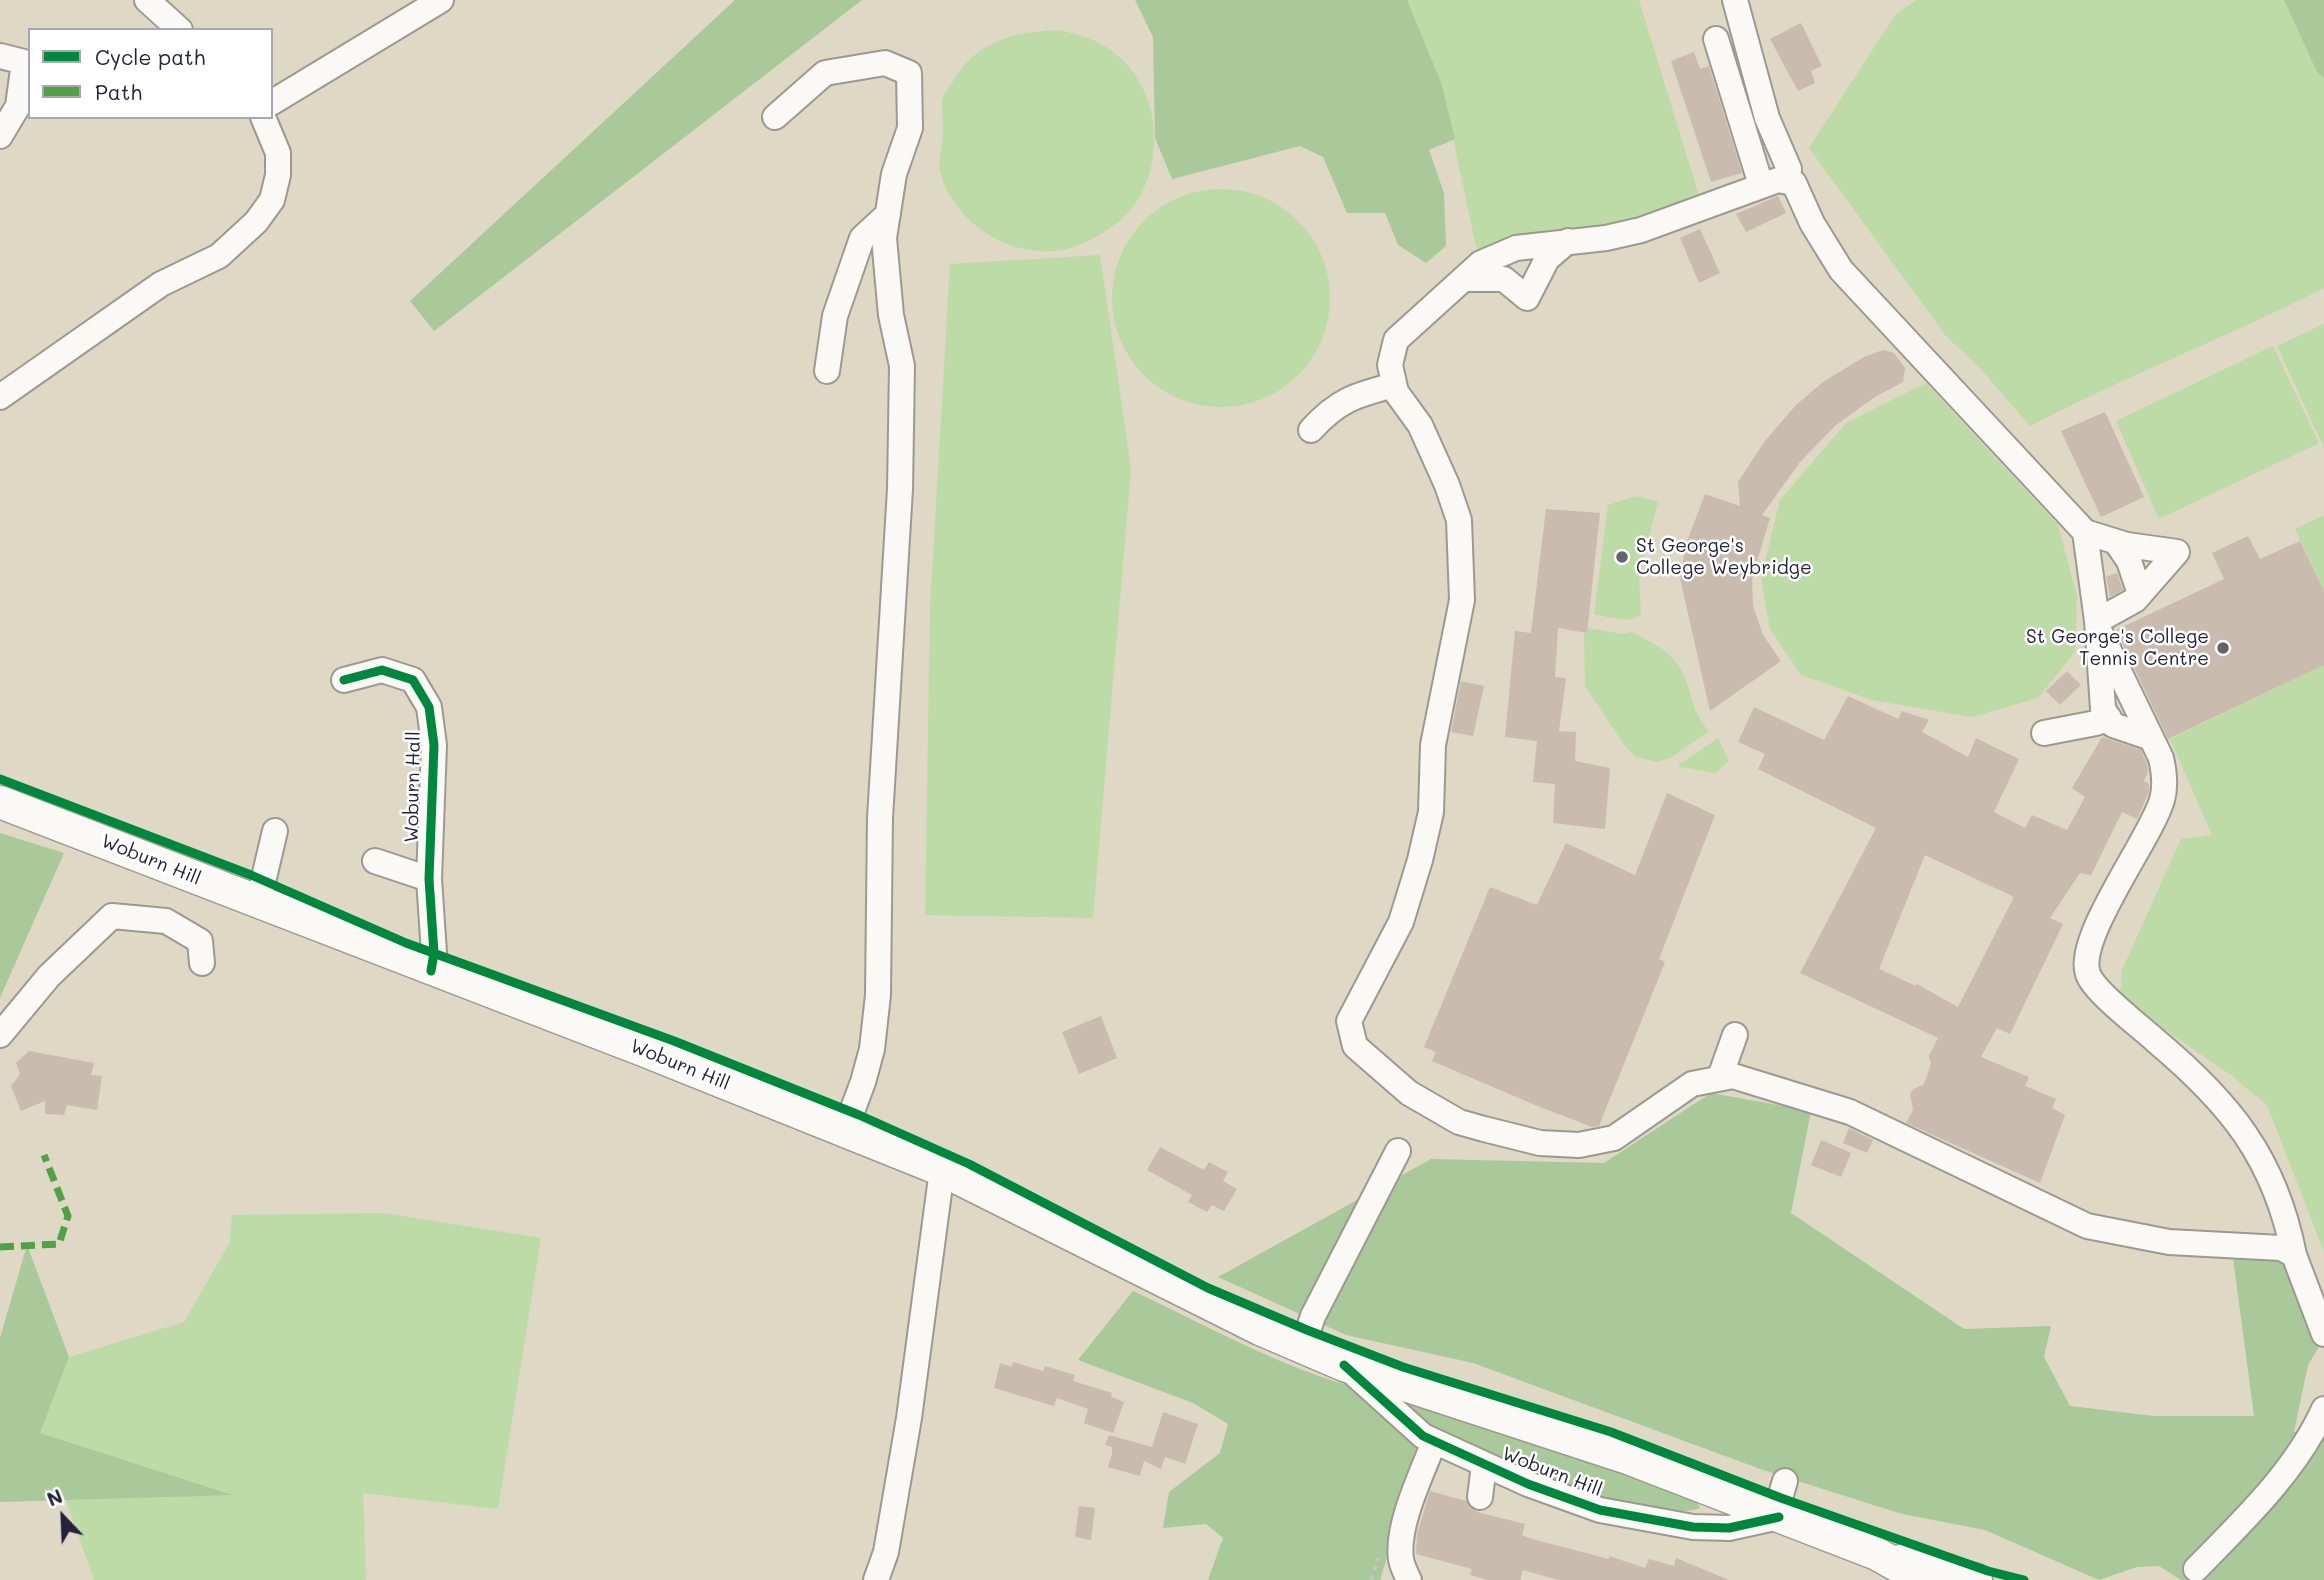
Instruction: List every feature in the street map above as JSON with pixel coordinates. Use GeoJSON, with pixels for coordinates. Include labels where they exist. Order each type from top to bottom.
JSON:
{"type":"FeatureCollection","features":[{"type":"Feature","properties":{"kind":"main road","name":"Woburn Hill"},"geometry":{"type":"LineString","coordinates":[[0,802],[942,1170],[1135,1268],[1344,1365],[1628,1458],[1877,1554],[1976,1580]]}},
{"type":"Feature","properties":{"kind":"main road","name":"Woburn Hill"},"geometry":{"type":"LineString","coordinates":[[1877,1554],[1923,1580]]}},
{"type":"Feature","properties":{"kind":"street"},"geometry":{"type":"LineString","coordinates":[[147,0],[178,28]]}},
{"type":"Feature","properties":{"kind":"street"},"geometry":{"type":"LineString","coordinates":[[273,102],[441,0]]}},
{"type":"Feature","properties":{"kind":"street"},"geometry":{"type":"LineString","coordinates":[[1735,0],[1767,118],[1789,169],[1788,182]]}},
{"type":"Feature","properties":{"kind":"street"},"geometry":{"type":"LineString","coordinates":[[1716,39],[1761,185]]}},
{"type":"Feature","properties":{"kind":"street"},"geometry":{"type":"LineString","coordinates":[[0,56],[24,62],[18,106],[0,136]]}},
{"type":"Feature","properties":{"kind":"street"},"geometry":{"type":"LineString","coordinates":[[775,117],[825,73],[885,63],[909,74],[910,128],[894,174],[884,238],[891,315],[902,366],[900,489],[880,817],[878,995],[872,1049],[845,1130]]}},
{"type":"Feature","properties":{"kind":"street"},"geometry":{"type":"LineString","coordinates":[[0,397],[161,284],[219,256],[256,222],[272,200],[278,175],[278,153],[264,119]]}},
{"type":"Feature","properties":{"kind":"street"},"geometry":{"type":"LineString","coordinates":[[2097,625],[2140,594],[2177,552],[2116,542],[2085,532],[1841,270],[1812,223],[1794,183],[1777,180],[1641,230],[1606,238],[1516,248],[1481,262],[1396,340],[1390,365],[1394,385],[1404,406],[1420,425],[1447,485],[1459,520],[1462,600],[1433,745],[1431,812],[1420,860],[1401,922],[1349,1021],[1355,1046],[1409,1093],[1459,1122],[1540,1143],[1580,1145],[1614,1138],[1692,1084],[1733,1076],[1850,1112],[2087,1226],[2169,1242],[2281,1248],[2294,1255]]}},
{"type":"Feature","properties":{"kind":"street"},"geometry":{"type":"LineString","coordinates":[[827,371],[835,316],[862,238],[888,214]]}},
{"type":"Feature","properties":{"kind":"street"},"geometry":{"type":"LineString","coordinates":[[1463,279],[1504,279],[1527,298],[1548,259],[1568,241]]}},
{"type":"Feature","properties":{"kind":"street"},"geometry":{"type":"LineString","coordinates":[[1311,430],[1331,407],[1363,393],[1394,385]]}},
{"type":"Feature","properties":{"kind":"street"},"geometry":{"type":"LineString","coordinates":[[2085,532],[2097,625],[2103,709],[2113,725],[2151,738]]}},
{"type":"Feature","properties":{"kind":"street"},"geometry":{"type":"LineString","coordinates":[[2116,542],[2129,561],[2140,594]]}},
{"type":"Feature","properties":{"kind":"street"},"geometry":{"type":"LineString","coordinates":[[2097,625],[2151,738],[2165,775],[2162,800],[2094,932],[2085,958],[2088,976],[2131,1021],[2197,1076],[2239,1124],[2281,1199],[2294,1255],[2324,1334]]}},
{"type":"Feature","properties":{"kind":"street","name":"Woburn Hall"},"geometry":{"type":"LineString","coordinates":[[344,680],[382,670],[413,680],[429,707],[433,746],[429,879],[434,953],[431,971]]}},
{"type":"Feature","properties":{"kind":"street"},"geometry":{"type":"LineString","coordinates":[[2043,733],[2109,718]]}},
{"type":"Feature","properties":{"kind":"street"},"geometry":{"type":"LineString","coordinates":[[258,903],[275,831]]}},
{"type":"Feature","properties":{"kind":"street"},"geometry":{"type":"LineString","coordinates":[[375,861],[429,879]]}},
{"type":"Feature","properties":{"kind":"street"},"geometry":{"type":"LineString","coordinates":[[0,1035],[49,976],[112,916],[166,921],[200,941],[202,963]]}},
{"type":"Feature","properties":{"kind":"street"},"geometry":{"type":"LineString","coordinates":[[1720,1077],[1735,1035]]}},
{"type":"Feature","properties":{"kind":"street"},"geometry":{"type":"LineString","coordinates":[[1303,1346],[1313,1316],[1398,1151]]}},
{"type":"Feature","properties":{"kind":"street"},"geometry":{"type":"LineString","coordinates":[[876,1580],[886,1552],[909,1418],[942,1170]]}},
{"type":"Feature","properties":{"kind":"street","name":"Woburn Hill"},"geometry":{"type":"LineString","coordinates":[[1344,1365],[1423,1436],[1484,1465],[1600,1510],[1651,1521],[1729,1528],[1777,1516]]}},
{"type":"Feature","properties":{"kind":"street"},"geometry":{"type":"LineString","coordinates":[[2196,1569],[2286,1471],[2324,1409]]}},
{"type":"Feature","properties":{"kind":"street"},"geometry":{"type":"LineString","coordinates":[[1409,1580],[1401,1559],[1402,1539],[1416,1487],[1434,1442]]}},
{"type":"Feature","properties":{"kind":"street"},"geometry":{"type":"LineString","coordinates":[[1481,1498],[1484,1465]]}},
{"type":"Feature","properties":{"kind":"street"},"geometry":{"type":"LineString","coordinates":[[1777,1516],[1785,1481]]}},
{"type":"Feature","properties":{"kind":"green space"},"geometry":{"type":"Polygon","coordinates":[[[735,0],[862,0],[434,331],[410,301],[735,0]]]}},
{"type":"Feature","properties":{"kind":"green space"},"geometry":{"type":"Polygon","coordinates":[[[1135,0],[1407,0],[1441,82],[1455,139],[1429,150],[1444,193],[1446,246],[1426,263],[1398,245],[1385,213],[1347,213],[1323,157],[1300,146],[1172,179],[1155,138],[1153,37],[1135,0]]]}},
{"type":"Feature","properties":{"kind":"green space"},"geometry":{"type":"Polygon","coordinates":[[[1407,0],[1639,0],[1699,196],[1678,202],[1655,217],[1479,260],[1441,82],[1407,0]]]}},
{"type":"Feature","properties":{"kind":"green space"},"geometry":{"type":"Polygon","coordinates":[[[1916,0],[2284,0],[2316,70],[2324,79],[2324,288],[2030,426],[1979,367],[1946,336],[1809,148],[1895,15],[1916,0]]]}},
{"type":"Feature","properties":{"kind":"green space"},"geometry":{"type":"Polygon","coordinates":[[[2284,0],[2324,0],[2324,79],[2316,70],[2284,0]]]}},
{"type":"Feature","properties":{"kind":"green space"},"geometry":{"type":"Polygon","coordinates":[[[1059,30],[1095,41],[1114,53],[1130,68],[1149,105],[1154,126],[1154,148],[1143,190],[1133,207],[1119,221],[1086,242],[1064,249],[1042,251],[1019,248],[997,239],[978,227],[961,211],[948,192],[940,170],[942,101],[962,68],[985,48],[1012,36],[1059,30]]]}},
{"type":"Feature","properties":{"kind":"green space"},"geometry":{"type":"Polygon","coordinates":[[[1232,189],[1273,201],[1306,229],[1318,246],[1326,266],[1330,298],[1326,330],[1318,350],[1290,383],[1273,395],[1253,403],[1210,407],[1169,395],[1136,367],[1124,350],[1116,330],[1112,287],[1124,246],[1152,213],[1169,201],[1189,193],[1232,189]]]}},
{"type":"Feature","properties":{"kind":"green space"},"geometry":{"type":"Polygon","coordinates":[[[1100,255],[1131,469],[1093,918],[925,915],[930,608],[950,264],[1100,255]]]}},
{"type":"Feature","properties":{"kind":"green space"},"geometry":{"type":"Polygon","coordinates":[[[2324,324],[2324,448],[2277,346],[2324,324]]]}},
{"type":"Feature","properties":{"kind":"green space"},"geometry":{"type":"Polygon","coordinates":[[[2273,346],[2319,443],[2159,519],[2116,421],[2273,346]]]}},
{"type":"Feature","properties":{"kind":"green space"},"geometry":{"type":"Polygon","coordinates":[[[1926,383],[2058,525],[2077,597],[2075,652],[2038,698],[1972,717],[1872,700],[1801,675],[1770,629],[1761,579],[1780,500],[1846,423],[1926,383]]]}},
{"type":"Feature","properties":{"kind":"green space"},"geometry":{"type":"Polygon","coordinates":[[[1636,496],[1658,502],[1639,575],[1641,615],[1624,619],[1594,614],[1608,505],[1636,496]]]}},
{"type":"Feature","properties":{"kind":"green space"},"geometry":{"type":"Polygon","coordinates":[[[2324,515],[2324,591],[2295,529],[2324,515]]]}},
{"type":"Feature","properties":{"kind":"green space"},"geometry":{"type":"Polygon","coordinates":[[[1588,628],[1622,634],[1632,632],[1665,651],[1680,668],[1695,709],[1709,731],[1672,757],[1657,762],[1636,757],[1625,746],[1585,686],[1584,633],[1587,633],[1588,628]]]}},
{"type":"Feature","properties":{"kind":"green space"},"geometry":{"type":"Polygon","coordinates":[[[2324,665],[2324,1252],[2267,1105],[2231,1075],[2120,999],[2122,970],[2181,839],[2212,835],[2170,739],[2324,665]]]}},
{"type":"Feature","properties":{"kind":"green space"},"geometry":{"type":"Polygon","coordinates":[[[1718,738],[1729,761],[1715,773],[1677,766],[1718,738]]]}},
{"type":"Feature","properties":{"kind":"green space"},"geometry":{"type":"Polygon","coordinates":[[[0,833],[64,853],[0,998],[0,833]]]}},
{"type":"Feature","properties":{"kind":"green space"},"geometry":{"type":"Polygon","coordinates":[[[1711,1093],[1811,1111],[1791,1213],[1964,1329],[2051,1326],[2044,1357],[2070,1406],[2154,1416],[2254,1416],[2233,1258],[2270,1257],[2295,1267],[2320,1345],[2308,1365],[2294,1432],[2324,1434],[2324,1580],[2181,1580],[2159,1566],[2137,1567],[2099,1580],[1985,1530],[1902,1514],[1763,1470],[1473,1363],[1346,1335],[1218,1277],[1431,1159],[1604,1163],[1711,1093]]]}},
{"type":"Feature","properties":{"kind":"green space"},"geometry":{"type":"Polygon","coordinates":[[[383,1213],[541,1238],[498,1509],[363,1493],[366,1580],[94,1580],[66,1500],[230,1494],[39,1433],[69,1357],[184,1322],[230,1242],[232,1215],[383,1213]]]}},
{"type":"Feature","properties":{"kind":"green space"},"geometry":{"type":"Polygon","coordinates":[[[27,1245],[69,1357],[40,1433],[233,1495],[0,1502],[0,1338],[27,1245]]]}},
{"type":"Feature","properties":{"kind":"green space"},"geometry":{"type":"Polygon","coordinates":[[[1133,1291],[1300,1369],[1369,1391],[1402,1396],[1692,1488],[1700,1508],[1675,1512],[1604,1501],[1522,1476],[1423,1440],[1380,1580],[1208,1580],[1223,1538],[1206,1524],[1163,1528],[1169,1492],[1220,1453],[1228,1424],[1193,1403],[1078,1360],[1133,1291]]]}},
{"type":"Feature","properties":{"kind":"building"},"geometry":{"type":"Polygon","coordinates":[[[1801,23],[1822,66],[1811,71],[1815,83],[1798,91],[1770,39],[1801,23]]]}},
{"type":"Feature","properties":{"kind":"building"},"geometry":{"type":"Polygon","coordinates":[[[1694,52],[1700,69],[1709,66],[1742,173],[1711,182],[1671,61],[1694,52]]]}},
{"type":"Feature","properties":{"kind":"building"},"geometry":{"type":"Polygon","coordinates":[[[1778,196],[1786,213],[1746,232],[1736,214],[1778,196]]]}},
{"type":"Feature","properties":{"kind":"building"},"geometry":{"type":"Polygon","coordinates":[[[1700,229],[1720,273],[1699,283],[1680,238],[1700,229]]]}},
{"type":"Feature","properties":{"kind":"building"},"geometry":{"type":"Polygon","coordinates":[[[1883,350],[1894,353],[1905,368],[1903,382],[1875,397],[1836,425],[1800,462],[1762,515],[1770,518],[1752,579],[1753,606],[1763,635],[1781,661],[1710,711],[1680,578],[1686,544],[1705,494],[1740,506],[1738,482],[1765,441],[1796,405],[1823,382],[1864,357],[1883,350]]]}},
{"type":"Feature","properties":{"kind":"building"},"geometry":{"type":"Polygon","coordinates":[[[2105,412],[2144,497],[2101,517],[2061,431],[2105,412]]]}},
{"type":"Feature","properties":{"kind":"building"},"geometry":{"type":"Polygon","coordinates":[[[1546,509],[1600,513],[1587,633],[1558,628],[1555,677],[1566,678],[1559,731],[1576,732],[1575,761],[1610,768],[1605,829],[1553,823],[1555,784],[1533,782],[1537,741],[1505,737],[1515,631],[1531,633],[1546,509]]]}},
{"type":"Feature","properties":{"kind":"building","name":"St George's College Tennis Centre"},"geometry":{"type":"Polygon","coordinates":[[[2248,536],[2260,559],[2300,541],[2324,591],[2324,665],[2168,739],[2116,630],[2224,579],[2212,553],[2248,536]]]}},
{"type":"Feature","properties":{"kind":"building"},"geometry":{"type":"Polygon","coordinates":[[[2117,573],[2123,590],[2110,597],[2106,577],[2117,573]]]}},
{"type":"Feature","properties":{"kind":"building"},"geometry":{"type":"Polygon","coordinates":[[[2067,671],[2081,685],[2060,705],[2046,691],[2067,671]]]}},
{"type":"Feature","properties":{"kind":"building"},"geometry":{"type":"Polygon","coordinates":[[[1461,681],[1484,686],[1473,736],[1451,732],[1461,681]]]}},
{"type":"Feature","properties":{"kind":"building"},"geometry":{"type":"Polygon","coordinates":[[[1848,696],[1898,719],[1902,711],[1929,720],[1922,732],[1968,757],[1976,738],[2019,759],[1994,812],[2025,828],[2032,815],[2067,830],[2085,797],[2072,788],[2102,737],[2141,750],[2147,763],[2148,771],[2144,781],[2149,784],[2149,792],[2137,819],[2122,812],[2091,875],[2080,873],[2050,918],[2063,924],[2010,1034],[1997,1028],[1981,1057],[2029,1077],[2025,1086],[2056,1099],[2052,1108],[2065,1115],[2040,1183],[1906,1123],[1913,1110],[1910,1094],[1924,1084],[1931,1064],[1929,1056],[1938,1038],[1800,973],[1876,828],[1758,769],[1765,754],[1738,742],[1754,707],[1824,740],[1848,696]],[[1925,855],[1879,969],[1916,986],[1917,984],[1958,1007],[2014,897],[1925,855]]]}},
{"type":"Feature","properties":{"kind":"building"},"geometry":{"type":"Polygon","coordinates":[[[1667,793],[1715,815],[1659,959],[1665,962],[1599,1126],[1592,1127],[1535,1105],[1432,1061],[1436,1052],[1424,1047],[1490,887],[1537,905],[1566,843],[1635,875],[1667,793]]]}},
{"type":"Feature","properties":{"kind":"building"},"geometry":{"type":"Polygon","coordinates":[[[1101,1016],[1117,1058],[1079,1074],[1062,1032],[1101,1016]]]}},
{"type":"Feature","properties":{"kind":"building"},"geometry":{"type":"Polygon","coordinates":[[[29,1051],[94,1063],[91,1075],[102,1076],[97,1110],[67,1105],[64,1115],[45,1114],[45,1101],[21,1111],[11,1086],[20,1074],[16,1063],[29,1051]]]}},
{"type":"Feature","properties":{"kind":"building"},"geometry":{"type":"Polygon","coordinates":[[[1849,1128],[1873,1140],[1867,1153],[1843,1143],[1849,1128]]]}},
{"type":"Feature","properties":{"kind":"building"},"geometry":{"type":"Polygon","coordinates":[[[1821,1140],[1851,1153],[1841,1177],[1811,1165],[1821,1140]]]}},
{"type":"Feature","properties":{"kind":"building"},"geometry":{"type":"Polygon","coordinates":[[[1160,1147],[1204,1170],[1209,1162],[1228,1172],[1223,1181],[1237,1189],[1224,1211],[1212,1205],[1207,1212],[1188,1202],[1192,1195],[1147,1170],[1160,1147]]]}},
{"type":"Feature","properties":{"kind":"building"},"geometry":{"type":"Polygon","coordinates":[[[1013,1362],[1043,1371],[1045,1366],[1075,1375],[1073,1381],[1112,1393],[1111,1397],[1124,1402],[1113,1433],[1084,1423],[1088,1409],[1057,1398],[1054,1406],[994,1388],[1000,1363],[1012,1367],[1013,1362]]]}},
{"type":"Feature","properties":{"kind":"building"},"geometry":{"type":"Polygon","coordinates":[[[1163,1412],[1198,1424],[1185,1464],[1165,1457],[1161,1469],[1144,1461],[1140,1476],[1108,1467],[1112,1447],[1105,1445],[1109,1435],[1152,1447],[1163,1412]]]}},
{"type":"Feature","properties":{"kind":"building"},"geometry":{"type":"Polygon","coordinates":[[[1430,1491],[1466,1501],[1477,1512],[1525,1524],[1522,1535],[1532,1539],[1609,1559],[1609,1556],[1645,1568],[1649,1559],[1674,1566],[1676,1558],[1729,1580],[1558,1580],[1523,1570],[1520,1580],[1488,1580],[1470,1575],[1472,1569],[1416,1554],[1417,1534],[1430,1491]]]}},
{"type":"Feature","properties":{"kind":"building"},"geometry":{"type":"Polygon","coordinates":[[[1079,1506],[1095,1508],[1091,1540],[1075,1537],[1079,1506]]]}},
{"type":"Feature","properties":{"kind":"marked path"},"geometry":{"type":"LineString","coordinates":[[0,1247],[59,1244],[68,1216],[44,1155]]}},
{"type":"Feature","properties":{"kind":"cycle path"},"geometry":{"type":"LineString","coordinates":[[344,680],[382,670],[413,680],[429,707],[434,745],[429,879],[434,953],[431,971]]}},
{"type":"Feature","properties":{"kind":"cycle path"},"geometry":{"type":"LineString","coordinates":[[0,779],[251,875],[406,943],[674,1041],[859,1115],[969,1164],[1208,1288],[1307,1330],[1403,1367],[1611,1432],[1781,1498],[1988,1571],[2024,1580]]}},
{"type":"Feature","properties":{"kind":"cycle path"},"geometry":{"type":"LineString","coordinates":[[1344,1365],[1423,1436],[1528,1484],[1600,1510],[1693,1527],[1729,1528],[1779,1517]]}},
{"type":"Feature","properties":{"kind":"place","name":"St George's College Weybridge"},"geometry":{"type":"Point","coordinates":[1622,557]}},
{"type":"Feature","properties":{"kind":"place","name":"St George's College Tennis Centre"},"geometry":{"type":"Point","coordinates":[2223,648]}}]}
